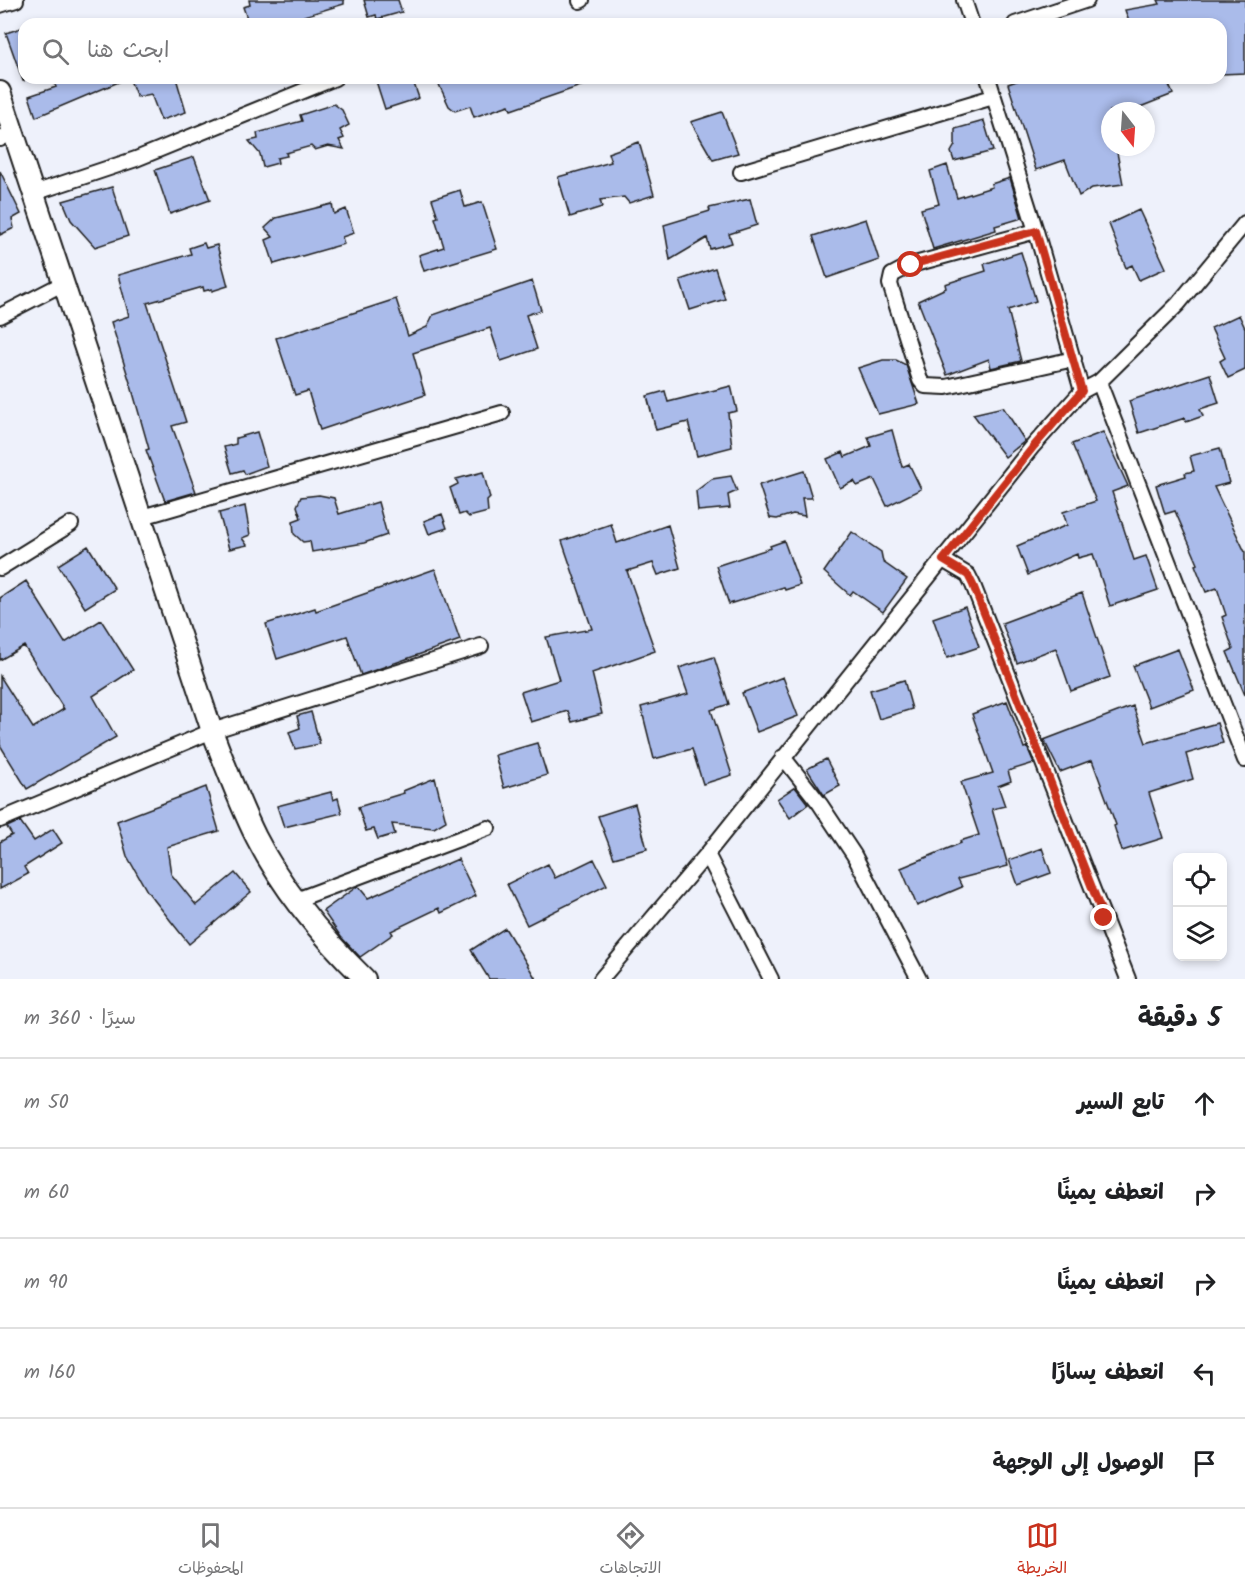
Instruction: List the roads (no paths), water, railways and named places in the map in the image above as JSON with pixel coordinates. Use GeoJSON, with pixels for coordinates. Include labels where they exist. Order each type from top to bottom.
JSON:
{"type":"FeatureCollection","features":[{"type":"Feature","properties":{"kind":"main road"},"geometry":{"type":"LineString","coordinates":[[0,92],[7,135],[34,193],[212,731],[257,838],[296,900],[323,934],[365,979]]}},
{"type":"Feature","properties":{"kind":"street"},"geometry":{"type":"LineString","coordinates":[[0,5],[16,0]]}},
{"type":"Feature","properties":{"kind":"street"},"geometry":{"type":"LineString","coordinates":[[964,0],[970,18]]}},
{"type":"Feature","properties":{"kind":"street"},"geometry":{"type":"LineString","coordinates":[[1033,18],[1087,0]]}},
{"type":"Feature","properties":{"kind":"street"},"geometry":{"type":"LineString","coordinates":[[34,193],[125,163],[320,84]]}},
{"type":"Feature","properties":{"kind":"street"},"geometry":{"type":"LineString","coordinates":[[990,84],[1036,231],[1082,391]]}},
{"type":"Feature","properties":{"kind":"street"},"geometry":{"type":"LineString","coordinates":[[741,172],[993,97]]}},
{"type":"Feature","properties":{"kind":"street"},"geometry":{"type":"LineString","coordinates":[[601,979],[707,854],[1034,446],[1082,391],[1099,382],[1178,304],[1245,223]]}},
{"type":"Feature","properties":{"kind":"street"},"geometry":{"type":"LineString","coordinates":[[1036,231],[911,265],[892,274],[890,284],[920,380],[925,386],[946,387],[1074,359]]}},
{"type":"Feature","properties":{"kind":"street"},"geometry":{"type":"LineString","coordinates":[[0,316],[64,283]]}},
{"type":"Feature","properties":{"kind":"street"},"geometry":{"type":"LineString","coordinates":[[1099,382],[1245,760]]}},
{"type":"Feature","properties":{"kind":"street"},"geometry":{"type":"LineString","coordinates":[[142,517],[502,413]]}},
{"type":"Feature","properties":{"kind":"street"},"geometry":{"type":"LineString","coordinates":[[0,568],[71,524]]}},
{"type":"Feature","properties":{"kind":"street"},"geometry":{"type":"LineString","coordinates":[[943,560],[968,575],[973,585],[1128,979]]}},
{"type":"Feature","properties":{"kind":"street"},"geometry":{"type":"LineString","coordinates":[[0,820],[212,731],[481,646]]}},
{"type":"Feature","properties":{"kind":"street"},"geometry":{"type":"LineString","coordinates":[[783,757],[820,804],[854,855],[919,979]]}},
{"type":"Feature","properties":{"kind":"street"},"geometry":{"type":"LineString","coordinates":[[296,900],[488,828]]}},
{"type":"Feature","properties":{"kind":"street"},"geometry":{"type":"LineString","coordinates":[[707,854],[771,979]]}}]}
